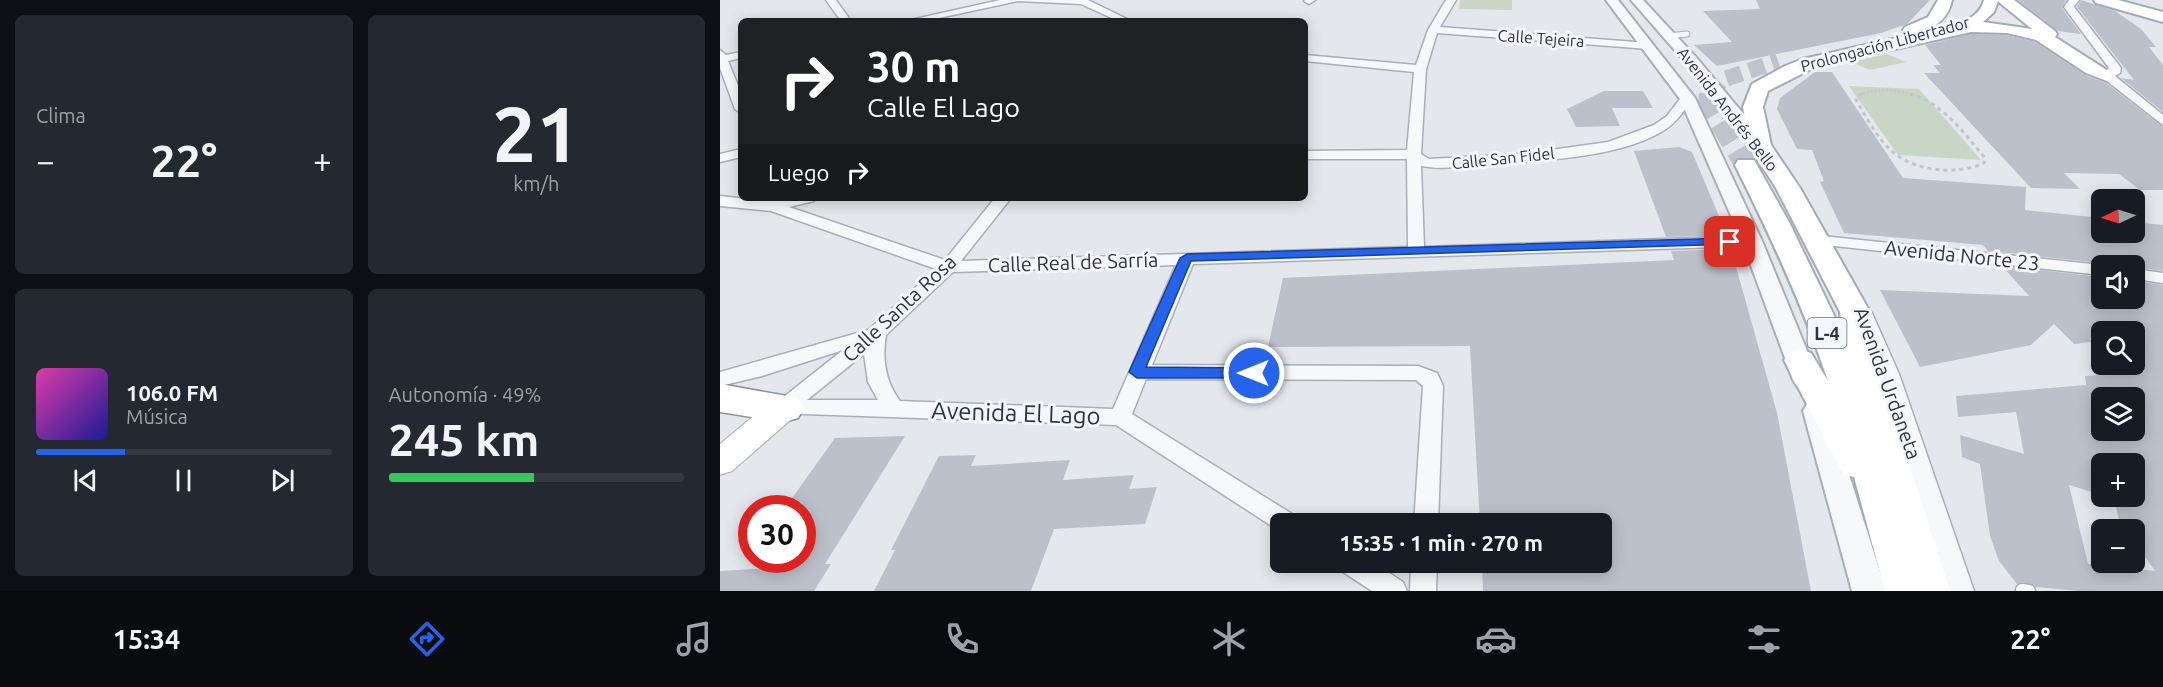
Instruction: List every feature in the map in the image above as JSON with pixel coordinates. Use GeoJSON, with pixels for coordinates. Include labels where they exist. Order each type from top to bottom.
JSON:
{"type":"FeatureCollection","features":[{"type":"Feature","properties":{"kind":"highway"},"geometry":{"type":"LineString","coordinates":[[720,398],[784,408]]}},
{"type":"Feature","properties":{"kind":"main road","name":"Prolongación Libertador"},"geometry":{"type":"LineString","coordinates":[[1778,61],[1920,27],[1935,21],[1943,11],[1945,0]]}},
{"type":"Feature","properties":{"kind":"main road","name":"Prolongación Libertador"},"geometry":{"type":"LineString","coordinates":[[1881,511],[1846,387],[1827,333],[1778,224],[1753,155],[1754,107],[1759,88],[1791,70],[1809,63],[1960,28],[1971,24],[1989,9],[1991,0]]}},
{"type":"Feature","properties":{"kind":"main road"},"geometry":{"type":"LineString","coordinates":[[2005,0],[2107,76]]}},
{"type":"Feature","properties":{"kind":"main road"},"geometry":{"type":"LineString","coordinates":[[2101,0],[2163,17]]}},
{"type":"Feature","properties":{"kind":"main road"},"geometry":{"type":"LineString","coordinates":[[2145,0],[2163,4]]}},
{"type":"Feature","properties":{"kind":"main road"},"geometry":{"type":"LineString","coordinates":[[1960,28],[1995,27],[2036,35],[2052,42],[2091,70],[2107,76]]}},
{"type":"Feature","properties":{"kind":"main road","name":"Avenida Andrés Bello"},"geometry":{"type":"LineString","coordinates":[[1753,155],[1788,188],[1855,312],[1860,357],[1929,591]]}},
{"type":"Feature","properties":{"kind":"main road","name":"L-4"},"geometry":{"type":"LineString","coordinates":[[1800,360],[1881,511],[1906,591]]}},
{"type":"Feature","properties":{"kind":"main road"},"geometry":{"type":"LineString","coordinates":[[720,462],[784,408]]}},
{"type":"Feature","properties":{"kind":"street"},"geometry":{"type":"LineString","coordinates":[[831,0],[844,18]]}},
{"type":"Feature","properties":{"kind":"street"},"geometry":{"type":"LineString","coordinates":[[960,0],[982,18]]}},
{"type":"Feature","properties":{"kind":"street"},"geometry":{"type":"LineString","coordinates":[[926,18],[1014,0]]}},
{"type":"Feature","properties":{"kind":"street"},"geometry":{"type":"LineString","coordinates":[[1022,0],[1083,1],[1120,18]]}},
{"type":"Feature","properties":{"kind":"street"},"geometry":{"type":"LineString","coordinates":[[1416,252],[1414,155],[1420,69],[1433,30],[1451,0]]}},
{"type":"Feature","properties":{"kind":"street","name":"Avenida Andrés Bello"},"geometry":{"type":"LineString","coordinates":[[1612,0],[1687,98],[1752,241],[1800,360]]}},
{"type":"Feature","properties":{"kind":"street","name":"Avenida Andrés Bello"},"geometry":{"type":"LineString","coordinates":[[1638,0],[1668,36],[1753,155]]}},
{"type":"Feature","properties":{"kind":"street"},"geometry":{"type":"LineString","coordinates":[[2074,0],[2069,7],[2116,69],[2107,76],[2163,121]]}},
{"type":"Feature","properties":{"kind":"street","name":"Calle Tejeira"},"geometry":{"type":"LineString","coordinates":[[1433,30],[1649,46]]}},
{"type":"Feature","properties":{"kind":"street"},"geometry":{"type":"LineString","coordinates":[[738,55],[721,57],[738,101]]}},
{"type":"Feature","properties":{"kind":"street"},"geometry":{"type":"LineString","coordinates":[[1308,58],[1420,69]]}},
{"type":"Feature","properties":{"kind":"street","name":"Calle San Fidel"},"geometry":{"type":"LineString","coordinates":[[1308,155],[1414,155],[1425,163],[1441,164],[1590,149],[1660,127],[1674,116],[1687,98]]}},
{"type":"Feature","properties":{"kind":"street"},"geometry":{"type":"LineString","coordinates":[[720,158],[738,154]]}},
{"type":"Feature","properties":{"kind":"street","name":"Avenida Urdaneta"},"geometry":{"type":"LineString","coordinates":[[1788,188],[1855,294],[1889,374],[1960,591]]}},
{"type":"Feature","properties":{"kind":"street"},"geometry":{"type":"LineString","coordinates":[[720,201],[772,202]]}},
{"type":"Feature","properties":{"kind":"street","name":"Calle Santa Rosa"},"geometry":{"type":"LineString","coordinates":[[784,408],[877,333],[948,267],[1001,201]]}},
{"type":"Feature","properties":{"kind":"street","name":"Calle Real de Sarría"},"geometry":{"type":"LineString","coordinates":[[772,202],[948,267],[1752,241]]}},
{"type":"Feature","properties":{"kind":"street","name":"Avenida Norte 23"},"geometry":{"type":"LineString","coordinates":[[1822,241],[2091,269]]}},
{"type":"Feature","properties":{"kind":"street"},"geometry":{"type":"LineString","coordinates":[[1119,417],[1187,258]]}},
{"type":"Feature","properties":{"kind":"street"},"geometry":{"type":"LineString","coordinates":[[2145,276],[2163,278]]}},
{"type":"Feature","properties":{"kind":"street"},"geometry":{"type":"LineString","coordinates":[[720,379],[774,366],[877,333],[873,356],[876,380],[894,408]]}},
{"type":"Feature","properties":{"kind":"street"},"geometry":{"type":"LineString","coordinates":[[1800,360],[1869,591]]}},
{"type":"Feature","properties":{"kind":"street"},"geometry":{"type":"LineString","coordinates":[[1137,372],[1418,374],[1430,378],[1433,386],[1427,513]]}},
{"type":"Feature","properties":{"kind":"street","name":"Avenida El Lago"},"geometry":{"type":"LineString","coordinates":[[784,408],[894,408],[1119,417],[1271,513]]}},
{"type":"Feature","properties":{"kind":"street"},"geometry":{"type":"LineString","coordinates":[[1366,573],[1394,591]]}},
{"type":"Feature","properties":{"kind":"street"},"geometry":{"type":"LineString","coordinates":[[1423,591],[1424,573]]}},
{"type":"Feature","properties":{"kind":"lane"},"geometry":{"type":"LineString","coordinates":[[1668,36],[1687,34]]}},
{"type":"Feature","properties":{"kind":"lane"},"geometry":{"type":"LineString","coordinates":[[2022,590],[2029,591]]}},
{"type":"Feature","properties":{"kind":"path"},"geometry":{"type":"LineString","coordinates":[[1869,90],[1895,90],[1923,97],[1940,106],[1985,158],[1981,165],[1961,170],[1939,169],[1898,155],[1856,98],[1869,90]]}},
{"type":"Feature","properties":{"kind":"green space"},"geometry":{"type":"Polygon","coordinates":[[[1460,0],[1512,0],[1512,10],[1459,9],[1460,0]]]}},
{"type":"Feature","properties":{"kind":"green space"},"geometry":{"type":"Polygon","coordinates":[[[1887,54],[1906,62],[1870,70],[1851,62],[1887,54]]]}},
{"type":"Feature","properties":{"kind":"green space"},"geometry":{"type":"Polygon","coordinates":[[[1849,86],[1919,89],[1981,160],[1898,155],[1849,86]]]}},
{"type":"Feature","properties":{"kind":"building"},"geometry":{"type":"Polygon","coordinates":[[[1756,0],[1930,0],[1907,24],[1881,33],[1717,66],[1694,45],[1732,42],[1703,11],[1760,9],[1756,0]]]}},
{"type":"Feature","properties":{"kind":"building"},"geometry":{"type":"Polygon","coordinates":[[[2018,0],[2066,0],[2062,8],[2081,34],[2058,31],[2018,0]]]}},
{"type":"Feature","properties":{"kind":"building"},"geometry":{"type":"Polygon","coordinates":[[[2081,0],[2115,11],[2141,29],[2156,47],[2149,47],[2163,65],[2163,112],[2121,78],[2134,80],[2077,7],[2081,0]]]}},
{"type":"Feature","properties":{"kind":"building"},"geometry":{"type":"Polygon","coordinates":[[[1971,34],[2007,35],[2035,42],[2085,75],[2106,83],[2163,127],[2163,190],[2139,189],[2119,174],[2064,173],[2080,189],[2031,188],[1924,73],[1940,73],[1933,65],[1941,65],[1925,45],[1971,34]]]}},
{"type":"Feature","properties":{"kind":"building"},"geometry":{"type":"Polygon","coordinates":[[[1815,72],[1832,72],[1903,178],[2026,187],[2025,210],[2091,217],[2091,243],[2145,243],[2145,223],[2163,225],[2163,271],[2145,269],[2145,255],[2091,255],[2091,262],[1988,251],[1983,245],[1844,233],[1820,182],[1824,181],[1812,150],[1797,149],[1777,109],[1780,98],[1815,72]]]}},
{"type":"Feature","properties":{"kind":"building"},"geometry":{"type":"Polygon","coordinates":[[[1604,91],[1643,91],[1653,108],[1612,108],[1620,126],[1576,127],[1567,109],[1604,91]]]}},
{"type":"Feature","properties":{"kind":"building"},"geometry":{"type":"Polygon","coordinates":[[[1679,147],[1692,152],[1727,235],[1666,237],[1634,151],[1679,147]]]}},
{"type":"Feature","properties":{"kind":"building"},"geometry":{"type":"Polygon","coordinates":[[[1731,249],[1777,413],[1811,591],[1483,591],[1482,573],[1612,573],[1612,513],[1479,513],[1470,346],[1268,347],[1283,278],[1674,260],[1671,251],[1731,249]]]}},
{"type":"Feature","properties":{"kind":"building"},"geometry":{"type":"Polygon","coordinates":[[[2002,266],[2091,276],[2091,309],[2145,309],[2145,283],[2163,285],[2163,591],[2078,591],[2036,587],[2023,582],[2017,584],[1999,561],[1990,536],[1980,464],[1962,457],[1960,435],[2024,454],[2016,412],[1958,417],[1956,396],[2086,385],[2085,376],[2145,375],[2145,321],[2091,321],[2091,342],[2074,344],[2054,324],[2031,345],[1920,367],[1880,290],[2029,296],[2002,266]],[[2091,453],[2091,492],[2069,485],[2088,564],[2091,564],[2091,573],[2155,571],[2145,557],[2145,519],[2119,519],[2116,507],[2145,507],[2145,453],[2091,453]]]}},
{"type":"Feature","properties":{"kind":"building"},"geometry":{"type":"Polygon","coordinates":[[[905,436],[825,564],[831,564],[814,591],[720,591],[720,571],[816,573],[816,495],[794,495],[835,438],[905,436]]]}},
{"type":"Feature","properties":{"kind":"building"},"geometry":{"type":"Polygon","coordinates":[[[976,455],[971,466],[1070,460],[1063,480],[1134,475],[1129,489],[1157,487],[1145,524],[1054,529],[1031,591],[874,591],[895,550],[891,550],[939,456],[976,455]]]}},
{"type":"Feature","properties":{"kind":"tunnel"},"geometry":{"type":"LineString","coordinates":[[1710,95],[1722,80],[1778,61]]}},
{"type":"Feature","properties":{"kind":"tunnel"},"geometry":{"type":"LineString","coordinates":[[1710,94],[1709,103],[1746,165]]}},
{"type":"Feature","properties":{"kind":"route"},"geometry":{"type":"LineString","coordinates":[[1254,373],[1137,372],[1187,258],[1730,242]]}}]}
